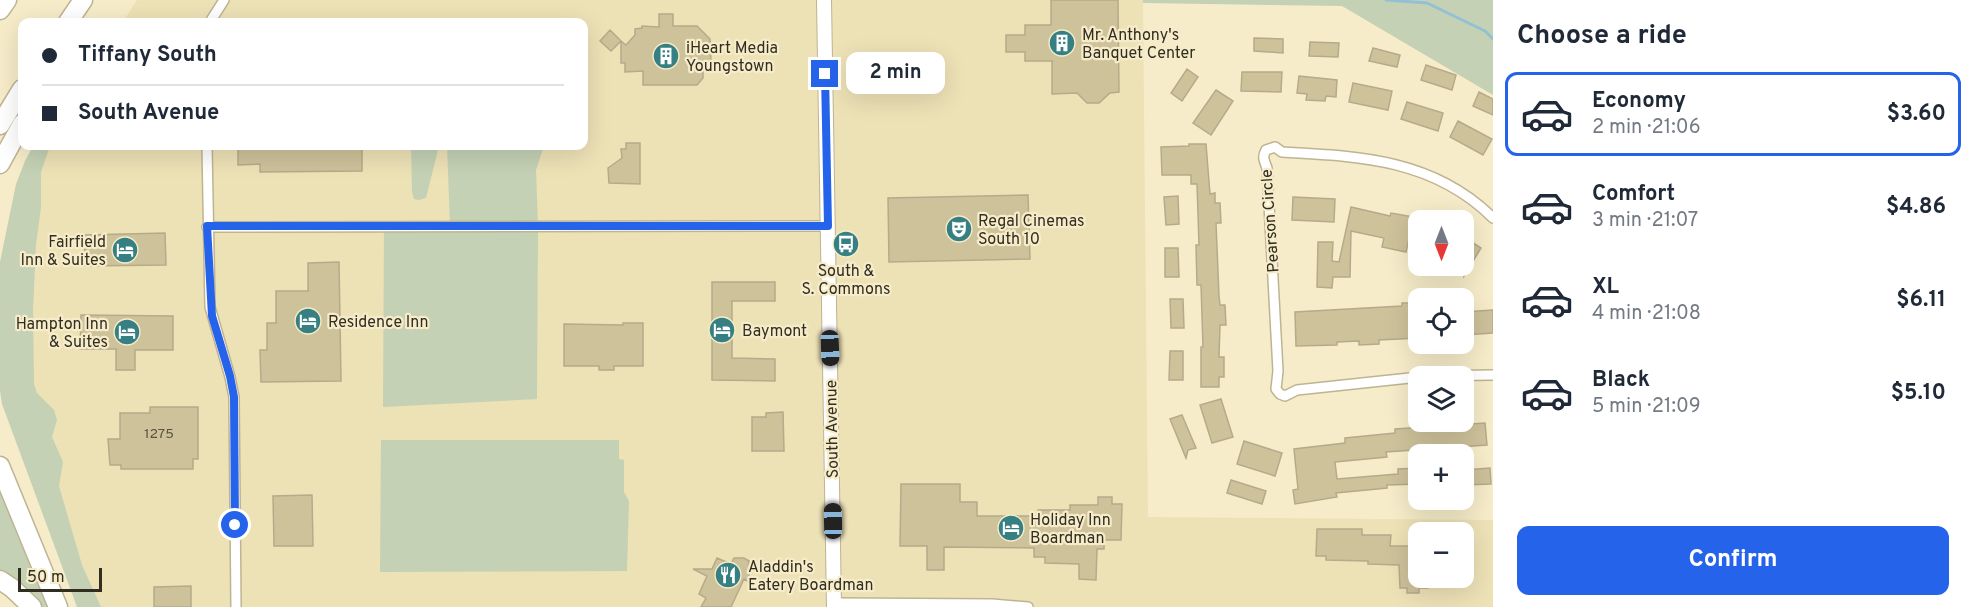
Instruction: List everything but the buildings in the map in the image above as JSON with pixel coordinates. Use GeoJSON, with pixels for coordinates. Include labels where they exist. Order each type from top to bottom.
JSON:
{"type":"FeatureCollection","features":[{"type":"Feature","properties":{"kind":"highway"},"geometry":{"type":"LineString","coordinates":[[0,10],[7,0]]}},
{"type":"Feature","properties":{"kind":"highway"},"geometry":{"type":"LineString","coordinates":[[71,18],[83,0]]}},
{"type":"Feature","properties":{"kind":"highway"},"geometry":{"type":"LineString","coordinates":[[81,18],[92,0]]}},
{"type":"Feature","properties":{"kind":"highway"},"geometry":{"type":"LineString","coordinates":[[0,125],[18,96]]}},
{"type":"Feature","properties":{"kind":"highway"},"geometry":{"type":"LineString","coordinates":[[0,164],[18,131]]}},
{"type":"Feature","properties":{"kind":"highway"},"geometry":{"type":"LineString","coordinates":[[0,466],[58,607]]}},
{"type":"Feature","properties":{"kind":"highway"},"geometry":{"type":"LineString","coordinates":[[0,580],[32,607]]}},
{"type":"Feature","properties":{"kind":"main road","name":"South Avenue"},"geometry":{"type":"LineString","coordinates":[[824,0],[834,605]]}},
{"type":"Feature","properties":{"kind":"street"},"geometry":{"type":"LineString","coordinates":[[212,18],[224,0]]}},
{"type":"Feature","properties":{"kind":"street","name":"Pearson Circle"},"geometry":{"type":"LineString","coordinates":[[1408,378],[1297,390],[1285,396],[1276,389],[1278,371],[1267,168],[1263,154],[1266,150],[1275,147],[1282,152],[1350,156],[1392,163],[1439,181],[1468,196],[1493,218]]}},
{"type":"Feature","properties":{"kind":"street"},"geometry":{"type":"LineString","coordinates":[[207,150],[207,226],[212,316],[234,397],[236,607]]}},
{"type":"Feature","properties":{"kind":"street"},"geometry":{"type":"LineString","coordinates":[[207,226],[828,226]]}},
{"type":"Feature","properties":{"kind":"street"},"geometry":{"type":"LineString","coordinates":[[1474,375],[1493,375]]}},
{"type":"Feature","properties":{"kind":"street"},"geometry":{"type":"LineString","coordinates":[[834,605],[992,603],[1028,607]]}},
{"type":"Feature","properties":{"kind":"shaded area"},"geometry":{"type":"Polygon","coordinates":[[[137,0],[1143,0],[1148,517],[1493,520],[1493,607],[92,607],[24,391],[28,197],[47,150],[588,150],[588,18],[126,18],[137,0]]]}},
{"type":"Feature","properties":{"kind":"green space"},"geometry":{"type":"Polygon","coordinates":[[[1143,0],[1493,0],[1493,95],[1342,6],[1143,3],[1143,0]]]}},
{"type":"Feature","properties":{"kind":"green space"},"geometry":{"type":"Polygon","coordinates":[[[31,150],[49,150],[41,172],[41,207],[36,245],[33,309],[34,384],[37,393],[54,410],[57,420],[52,437],[63,462],[59,486],[82,565],[101,607],[77,607],[2,404],[0,391],[0,262],[16,184],[31,150]]]}},
{"type":"Feature","properties":{"kind":"green space"},"geometry":{"type":"Polygon","coordinates":[[[411,150],[438,150],[426,198],[414,199],[411,150]]]}},
{"type":"Feature","properties":{"kind":"green space"},"geometry":{"type":"Polygon","coordinates":[[[447,150],[543,150],[536,170],[537,399],[383,407],[384,226],[450,226],[447,150]]]}},
{"type":"Feature","properties":{"kind":"green space"},"geometry":{"type":"Polygon","coordinates":[[[381,440],[619,440],[619,459],[624,460],[624,492],[629,501],[627,571],[380,572],[381,440]]]}},
{"type":"Feature","properties":{"kind":"green space"},"geometry":{"type":"Polygon","coordinates":[[[0,481],[53,607],[39,607],[0,575],[0,481]]]}},
{"type":"Feature","properties":{"kind":"waterway"},"geometry":{"type":"LineString","coordinates":[[1386,0],[1427,3],[1485,31],[1493,39]]}},
{"type":"Feature","properties":{"kind":"place","name":"Mr. Anthony's Banquet Center"},"geometry":{"type":"Point","coordinates":[1062,43]}},
{"type":"Feature","properties":{"kind":"place","name":"iHeart Media Youngstown"},"geometry":{"type":"Point","coordinates":[666,56]}},
{"type":"Feature","properties":{"kind":"place","name":"Regal Cinemas South 10"},"geometry":{"type":"Point","coordinates":[959,229]}},
{"type":"Feature","properties":{"kind":"place","name":"South & S. Commons"},"geometry":{"type":"Point","coordinates":[846,244]}},
{"type":"Feature","properties":{"kind":"place","name":"Fairfield Inn & Suites"},"geometry":{"type":"Point","coordinates":[125,250]}},
{"type":"Feature","properties":{"kind":"place","name":"Residence Inn"},"geometry":{"type":"Point","coordinates":[308,321]}},
{"type":"Feature","properties":{"kind":"place","name":"Baymont"},"geometry":{"type":"Point","coordinates":[722,330]}},
{"type":"Feature","properties":{"kind":"place","name":"Hampton Inn & Suites"},"geometry":{"type":"Point","coordinates":[127,332]}},
{"type":"Feature","properties":{"kind":"place","name":"Holiday Inn Boardman"},"geometry":{"type":"Point","coordinates":[1011,528]}},
{"type":"Feature","properties":{"kind":"place","name":"Aladdin's Eatery Boardman"},"geometry":{"type":"Point","coordinates":[728,575]}},
{"type":"Feature","properties":{"kind":"route"},"geometry":{"type":"LineString","coordinates":[[235,525],[234,397],[210,307],[207,226],[828,226],[825,74]]}}]}
